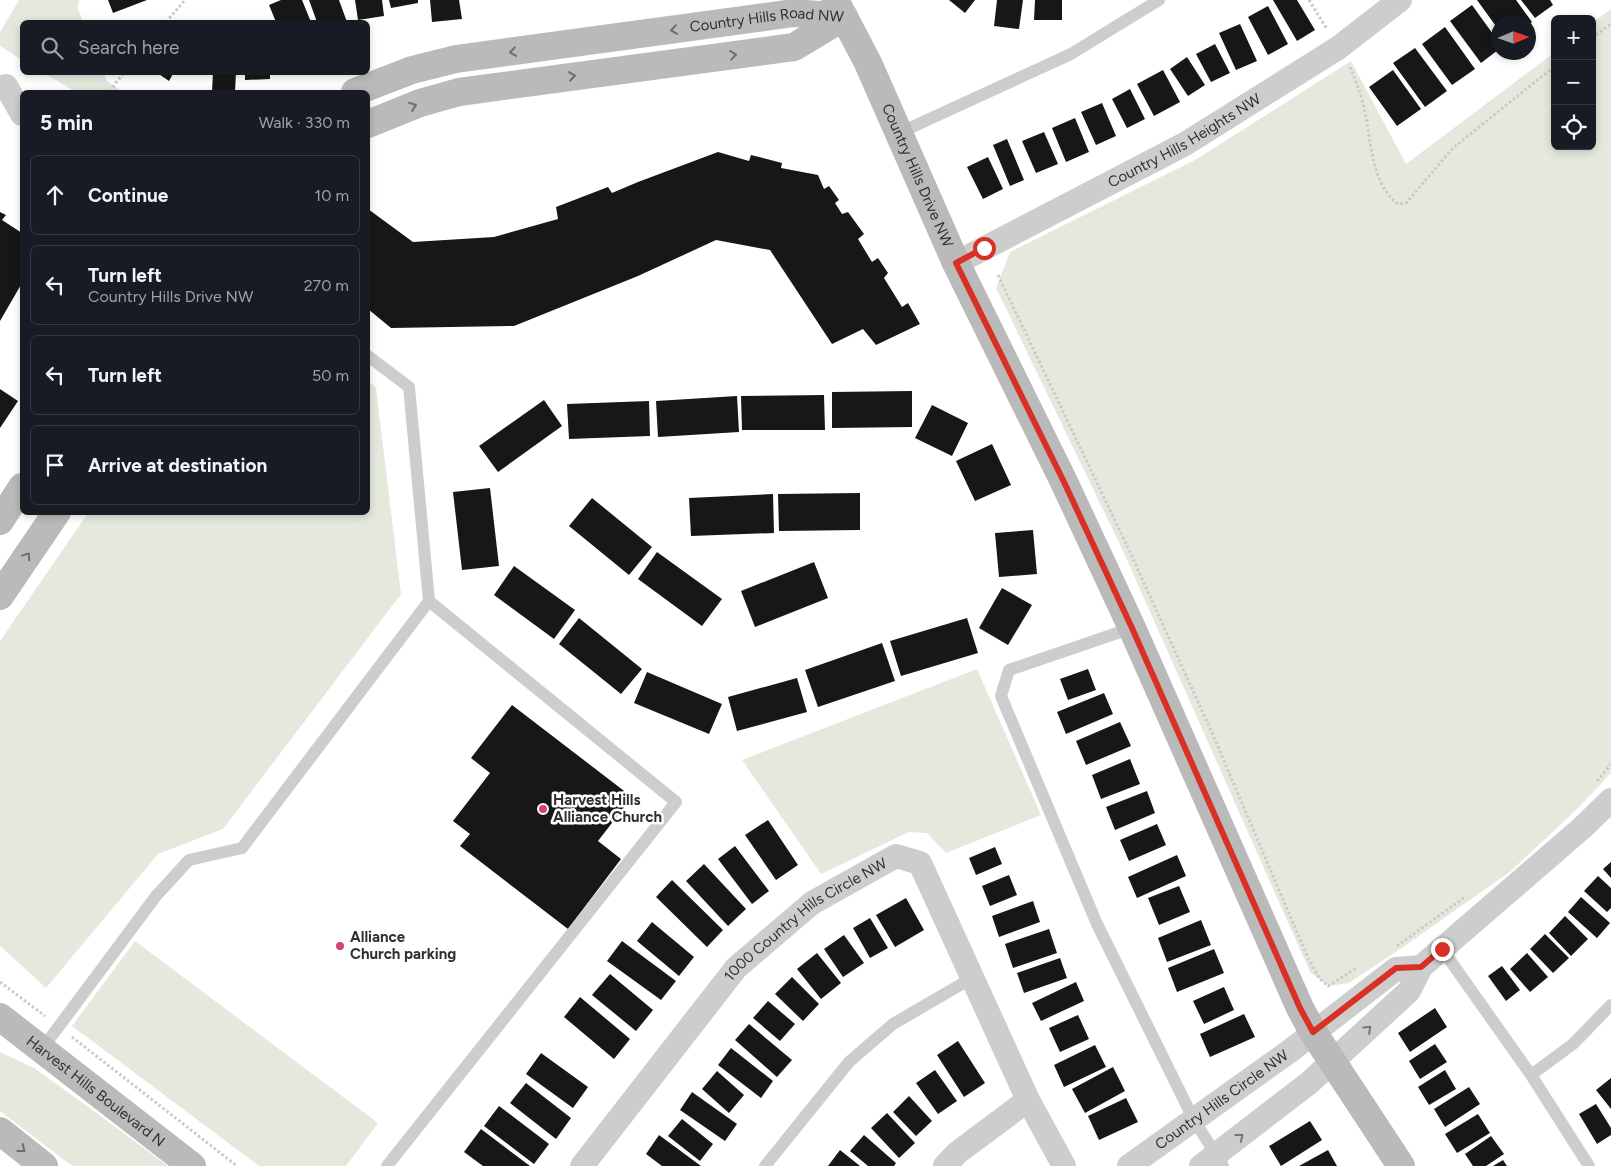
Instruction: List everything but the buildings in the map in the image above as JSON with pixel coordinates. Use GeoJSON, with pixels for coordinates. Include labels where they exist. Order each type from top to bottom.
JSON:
{"type":"FeatureCollection","features":[{"type":"Feature","properties":{"kind":"street","name":"Country Hills Heights NW"},"geometry":{"type":"LineString","coordinates":[[956,263],[1185,144],[1338,48],[1400,0]]}},
{"type":"Feature","properties":{"kind":"street","name":"Country Hills Drive NW"},"geometry":{"type":"LineString","coordinates":[[842,6],[956,263],[1064,482],[1132,628],[1300,1008],[1332,1062],[1401,1166]]}},
{"type":"Feature","properties":{"kind":"street","name":"Country Hills Road NW"},"geometry":{"type":"LineString","coordinates":[[360,90],[412,70],[457,74],[794,47],[842,6]]}},
{"type":"Feature","properties":{"kind":"street","name":"Country Hills Road NW"},"geometry":{"type":"LineString","coordinates":[[370,123],[420,103],[457,74]]}},
{"type":"Feature","properties":{"kind":"street"},"geometry":{"type":"LineString","coordinates":[[10,87],[20,110]]}},
{"type":"Feature","properties":{"kind":"street"},"geometry":{"type":"LineString","coordinates":[[0,520],[20,490]]}},
{"type":"Feature","properties":{"kind":"street"},"geometry":{"type":"LineString","coordinates":[[0,596],[55,515]]}},
{"type":"Feature","properties":{"kind":"street"},"geometry":{"type":"LineString","coordinates":[[1213,1162],[1309,1083],[1409,991],[1421,967],[1582,828],[1611,800]]}},
{"type":"Feature","properties":{"kind":"street","name":"1000 Country Hills Circle NW"},"geometry":{"type":"LineString","coordinates":[[582,1166],[736,968],[812,903],[896,856],[920,863],[1028,1100],[1064,1166]]}},
{"type":"Feature","properties":{"kind":"street","name":"Country Hills Circle NW"},"geometry":{"type":"LineString","coordinates":[[1129,1166],[1290,1051],[1396,968],[1421,967]]}},
{"type":"Feature","properties":{"kind":"street","name":"Harvest Hills Boulevard N"},"geometry":{"type":"LineString","coordinates":[[0,1017],[192,1166]]}},
{"type":"Feature","properties":{"kind":"street"},"geometry":{"type":"LineString","coordinates":[[0,1035],[42,1050]]}},
{"type":"Feature","properties":{"kind":"street"},"geometry":{"type":"LineString","coordinates":[[946,1166],[957,1153],[1028,1100]]}},
{"type":"Feature","properties":{"kind":"street"},"geometry":{"type":"LineString","coordinates":[[0,1131],[44,1166]]}},
{"type":"Feature","properties":{"kind":"lane"},"geometry":{"type":"LineString","coordinates":[[899,132],[1071,54],[1160,0]]}},
{"type":"Feature","properties":{"kind":"lane"},"geometry":{"type":"LineString","coordinates":[[42,1050],[156,896],[189,860],[242,848],[429,601],[409,387],[370,358]]}},
{"type":"Feature","properties":{"kind":"lane"},"geometry":{"type":"LineString","coordinates":[[387,1166],[676,802],[429,601]]}},
{"type":"Feature","properties":{"kind":"lane"},"geometry":{"type":"LineString","coordinates":[[1132,628],[1009,670],[1001,696],[1096,924],[1213,1162]]}},
{"type":"Feature","properties":{"kind":"lane"},"geometry":{"type":"LineString","coordinates":[[1442,949],[1531,1075],[1589,1166]]}},
{"type":"Feature","properties":{"kind":"lane"},"geometry":{"type":"LineString","coordinates":[[765,1166],[848,1062],[893,1024],[972,978]]}},
{"type":"Feature","properties":{"kind":"lane"},"geometry":{"type":"LineString","coordinates":[[1531,1075],[1573,1044],[1611,1005]]}},
{"type":"Feature","properties":{"kind":"path"},"geometry":{"type":"LineString","coordinates":[[168,20],[185,0]]}},
{"type":"Feature","properties":{"kind":"path"},"geometry":{"type":"LineString","coordinates":[[1309,0],[1329,32]]}},
{"type":"Feature","properties":{"kind":"path"},"geometry":{"type":"LineString","coordinates":[[1596,35],[1611,24]]}},
{"type":"Feature","properties":{"kind":"path"},"geometry":{"type":"LineString","coordinates":[[1346,60],[1363,104],[1375,165],[1384,192],[1398,204],[1406,203],[1453,148],[1551,69]]}},
{"type":"Feature","properties":{"kind":"path"},"geometry":{"type":"LineString","coordinates":[[112,90],[122,75]]}},
{"type":"Feature","properties":{"kind":"path"},"geometry":{"type":"LineString","coordinates":[[998,275],[1129,550],[1213,735],[1308,958],[1319,978],[1328,986],[1365,964]]}},
{"type":"Feature","properties":{"kind":"path"},"geometry":{"type":"LineString","coordinates":[[1592,787],[1611,764]]}},
{"type":"Feature","properties":{"kind":"path"},"geometry":{"type":"LineString","coordinates":[[1389,950],[1471,893]]}},
{"type":"Feature","properties":{"kind":"path"},"geometry":{"type":"LineString","coordinates":[[0,982],[237,1166]]}},
{"type":"Feature","properties":{"kind":"shaded area"},"geometry":{"type":"Polygon","coordinates":[[[19,0],[79,0],[78,8],[82,20],[20,20],[20,59],[0,46],[0,32],[19,0]]]}},
{"type":"Feature","properties":{"kind":"shaded area"},"geometry":{"type":"Polygon","coordinates":[[[1611,9],[1611,773],[1580,806],[1511,871],[1349,983],[1329,986],[1310,972],[1123,551],[996,288],[1010,252],[1195,160],[1351,61],[1406,164],[1551,55],[1551,150],[1596,150],[1596,20],[1611,9]]]}},
{"type":"Feature","properties":{"kind":"shaded area"},"geometry":{"type":"Polygon","coordinates":[[[47,75],[104,75],[107,81],[120,90],[73,90],[47,75]]]}},
{"type":"Feature","properties":{"kind":"shaded area"},"geometry":{"type":"Polygon","coordinates":[[[370,383],[376,388],[401,594],[223,829],[158,854],[46,988],[0,946],[0,641],[87,515],[370,515],[370,383]]]}},
{"type":"Feature","properties":{"kind":"shaded area"},"geometry":{"type":"Polygon","coordinates":[[[977,669],[1041,815],[946,853],[927,833],[909,832],[821,874],[742,760],[977,669]]]}},
{"type":"Feature","properties":{"kind":"shaded area"},"geometry":{"type":"Polygon","coordinates":[[[135,941],[378,1123],[346,1166],[259,1166],[72,1026],[135,941]]]}},
{"type":"Feature","properties":{"kind":"shaded area"},"geometry":{"type":"Polygon","coordinates":[[[0,1052],[34,1068],[168,1166],[72,1166],[0,1111],[0,1052]]]}},
{"type":"Feature","properties":{"kind":"place","name":"Harvest Hills Alliance Church"},"geometry":{"type":"Point","coordinates":[543,809]}},
{"type":"Feature","properties":{"kind":"place","name":"Alliance Church parking"},"geometry":{"type":"Point","coordinates":[340,946]}},
{"type":"Feature","properties":{"kind":"route"},"geometry":{"type":"LineString","coordinates":[[984,248],[956,263],[1064,482],[1132,628],[1300,1008],[1313,1032],[1396,968],[1421,967],[1442,949]]}}]}
